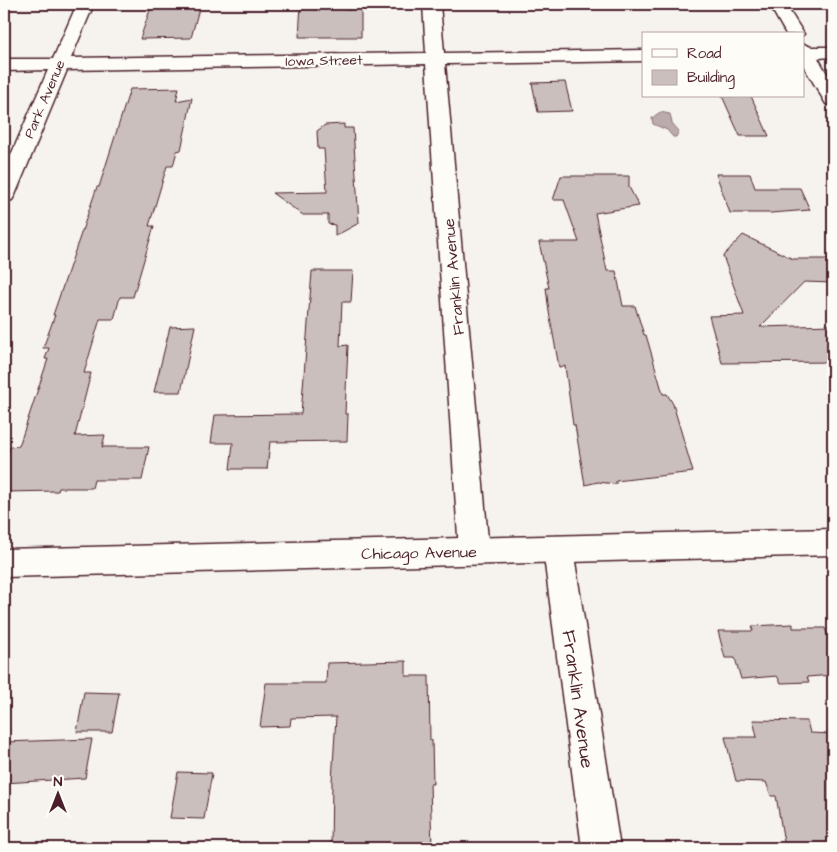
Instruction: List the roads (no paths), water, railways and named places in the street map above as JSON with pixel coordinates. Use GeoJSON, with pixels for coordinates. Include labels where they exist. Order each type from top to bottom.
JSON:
{"type":"FeatureCollection","features":[{"type":"Feature","properties":{"kind":"street","name":"Park Avenue"},"geometry":{"type":"LineString","coordinates":[[4,195],[85,4]]}},
{"type":"Feature","properties":{"kind":"street","name":"Franklin Avenue"},"geometry":{"type":"LineString","coordinates":[[431,4],[474,551]]}},
{"type":"Feature","properties":{"kind":"street"},"geometry":{"type":"LineString","coordinates":[[777,4],[794,32]]}},
{"type":"Feature","properties":{"kind":"street"},"geometry":{"type":"LineString","coordinates":[[804,51],[833,52]]}},
{"type":"Feature","properties":{"kind":"street"},"geometry":{"type":"LineString","coordinates":[[804,51],[833,100]]}},
{"type":"Feature","properties":{"kind":"street","name":"Iowa Street"},"geometry":{"type":"LineString","coordinates":[[4,65],[642,55]]}},
{"type":"Feature","properties":{"kind":"street","name":"Chicago Avenue"},"geometry":{"type":"LineString","coordinates":[[4,563],[833,542]]}},
{"type":"Feature","properties":{"kind":"street","name":"Franklin Avenue"},"geometry":{"type":"LineString","coordinates":[[558,549],[601,848]]}}]}
